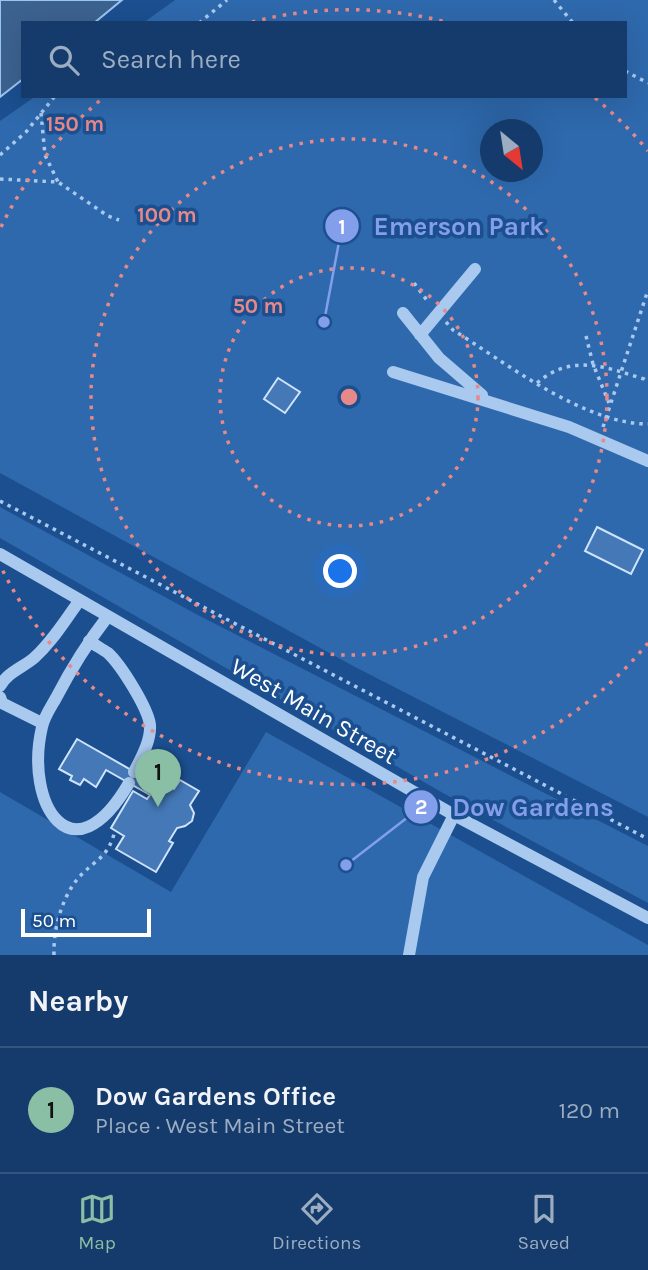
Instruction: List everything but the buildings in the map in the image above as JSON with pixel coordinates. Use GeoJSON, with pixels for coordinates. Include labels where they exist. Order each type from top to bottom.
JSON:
{"type":"FeatureCollection","features":[{"type":"Feature","properties":{"kind":"street"},"geometry":{"type":"LineString","coordinates":[[420,335],[475,269]]}},
{"type":"Feature","properties":{"kind":"street"},"geometry":{"type":"LineString","coordinates":[[403,313],[439,358],[487,400]]}},
{"type":"Feature","properties":{"kind":"street"},"geometry":{"type":"LineString","coordinates":[[393,372],[569,427],[648,461]]}},
{"type":"Feature","properties":{"kind":"street","name":"West Main Street"},"geometry":{"type":"LineString","coordinates":[[0,554],[454,815],[648,918]]}},
{"type":"Feature","properties":{"kind":"street"},"geometry":{"type":"LineString","coordinates":[[0,686],[5,677],[33,659],[51,640],[79,600]]}},
{"type":"Feature","properties":{"kind":"street"},"geometry":{"type":"LineString","coordinates":[[89,641],[116,663],[146,713],[150,725],[148,738],[131,777],[112,809],[82,829],[69,829],[52,817],[41,791],[38,750],[42,723],[71,668],[89,641],[108,616]]}},
{"type":"Feature","properties":{"kind":"street"},"geometry":{"type":"LineString","coordinates":[[0,697],[2,703],[42,723]]}},
{"type":"Feature","properties":{"kind":"street"},"geometry":{"type":"LineString","coordinates":[[408,955],[423,877],[454,815]]}},
{"type":"Feature","properties":{"kind":"path"},"geometry":{"type":"LineString","coordinates":[[202,21],[228,0]]}},
{"type":"Feature","properties":{"kind":"path"},"geometry":{"type":"LineString","coordinates":[[554,0],[571,21]]}},
{"type":"Feature","properties":{"kind":"path"},"geometry":{"type":"LineString","coordinates":[[627,72],[648,83]]}},
{"type":"Feature","properties":{"kind":"path"},"geometry":{"type":"LineString","coordinates":[[0,155],[26,132],[53,98]]}},
{"type":"Feature","properties":{"kind":"path"},"geometry":{"type":"LineString","coordinates":[[41,113],[45,155],[58,182],[108,216],[119,220]]}},
{"type":"Feature","properties":{"kind":"path"},"geometry":{"type":"LineString","coordinates":[[0,178],[58,182]]}},
{"type":"Feature","properties":{"kind":"path"},"geometry":{"type":"LineString","coordinates":[[414,283],[453,330],[563,400],[606,416],[648,424]]}},
{"type":"Feature","properties":{"kind":"path"},"geometry":{"type":"LineString","coordinates":[[599,440],[648,290]]}},
{"type":"Feature","properties":{"kind":"path"},"geometry":{"type":"LineString","coordinates":[[586,336],[593,364],[610,405]]}},
{"type":"Feature","properties":{"kind":"path"},"geometry":{"type":"LineString","coordinates":[[537,383],[549,372],[568,365],[593,364],[648,382]]}},
{"type":"Feature","properties":{"kind":"path"},"geometry":{"type":"LineString","coordinates":[[0,501],[648,839]]}},
{"type":"Feature","properties":{"kind":"path"},"geometry":{"type":"LineString","coordinates":[[54,955],[56,930],[69,893],[83,873],[107,853],[116,831]]}},
{"type":"Feature","properties":{"kind":"shaded area"},"geometry":{"type":"Polygon","coordinates":[[[0,0],[122,0],[96,21],[21,21],[21,81],[0,97],[0,0]]]}},
{"type":"Feature","properties":{"kind":"shaded area"},"geometry":{"type":"Polygon","coordinates":[[[175,0],[648,0],[648,817],[355,667],[0,473],[0,121],[33,98],[627,98],[627,21],[146,21],[175,0]]]}},
{"type":"Feature","properties":{"kind":"shaded area"},"geometry":{"type":"Polygon","coordinates":[[[0,507],[196,614],[648,846],[648,903],[443,793],[0,538],[0,507]]]}},
{"type":"Feature","properties":{"kind":"shaded area"},"geometry":{"type":"Polygon","coordinates":[[[266,732],[648,945],[648,955],[0,955],[0,792],[171,892],[266,732]]]}},
{"type":"Feature","properties":{"kind":"place","name":"Emerson Park"},"geometry":{"type":"Point","coordinates":[324,322]}},
{"type":"Feature","properties":{"kind":"place","name":"Dow Gardens Office"},"geometry":{"type":"Point","coordinates":[158,807]}},
{"type":"Feature","properties":{"kind":"place","name":"Dow Gardens"},"geometry":{"type":"Point","coordinates":[346,865]}}]}
